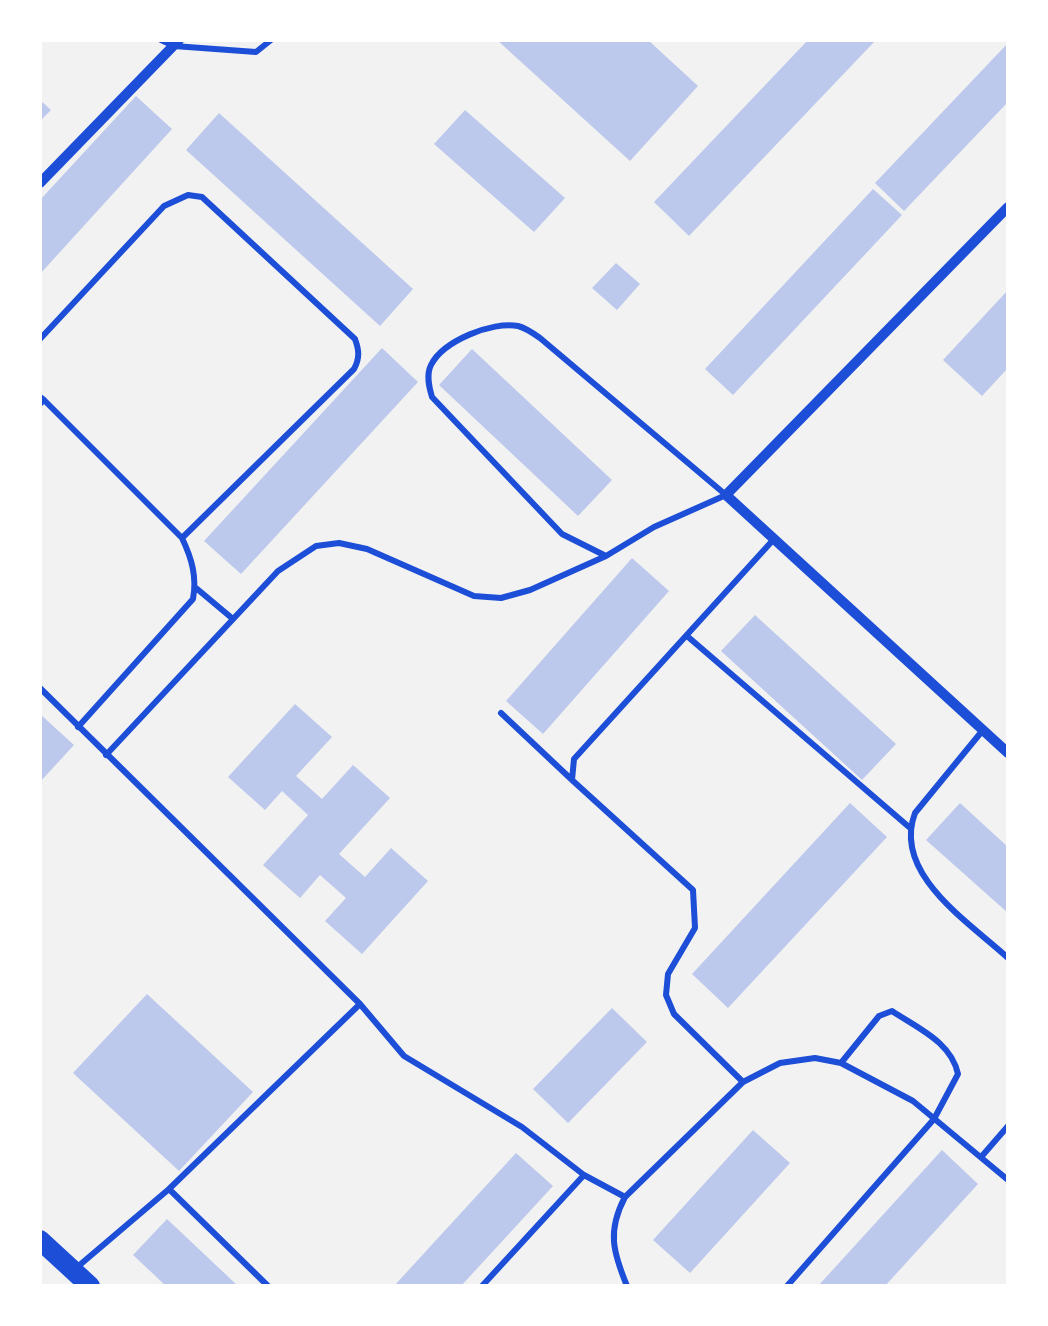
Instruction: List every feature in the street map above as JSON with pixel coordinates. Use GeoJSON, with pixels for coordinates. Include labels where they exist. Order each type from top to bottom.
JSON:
{"type":"FeatureCollection","features":[{"type":"Feature","properties":{"kind":"main road"},"geometry":{"type":"LineString","coordinates":[[40,1240],[83,1281]]}},
{"type":"Feature","properties":{"kind":"street"},"geometry":{"type":"LineString","coordinates":[[40,183],[176,43]]}},
{"type":"Feature","properties":{"kind":"street"},"geometry":{"type":"LineString","coordinates":[[1008,207],[726,495],[1008,753]]}},
{"type":"Feature","properties":{"kind":"lane"},"geometry":{"type":"LineString","coordinates":[[161,40],[256,52],[271,40]]}},
{"type":"Feature","properties":{"kind":"lane"},"geometry":{"type":"LineString","coordinates":[[40,339],[164,206],[188,195],[202,196],[355,339],[358,361],[354,369],[182,538]]}},
{"type":"Feature","properties":{"kind":"lane"},"geometry":{"type":"LineString","coordinates":[[106,755],[278,572],[316,546],[339,544],[367,549],[474,596],[501,598],[530,590],[606,556],[684,512],[726,495],[525,328],[500,325],[463,337],[432,364],[428,382],[432,397],[562,534],[606,556]]}},
{"type":"Feature","properties":{"kind":"lane"},"geometry":{"type":"LineString","coordinates":[[41,400],[182,538],[192,558],[193,600],[78,728]]}},
{"type":"Feature","properties":{"kind":"lane"},"geometry":{"type":"LineString","coordinates":[[572,780],[574,758],[774,539]]}},
{"type":"Feature","properties":{"kind":"lane"},"geometry":{"type":"LineString","coordinates":[[195,587],[233,620]]}},
{"type":"Feature","properties":{"kind":"lane"},"geometry":{"type":"LineString","coordinates":[[687,636],[910,827]]}},
{"type":"Feature","properties":{"kind":"lane"},"geometry":{"type":"LineString","coordinates":[[40,688],[360,1004],[404,1056],[522,1127],[584,1175],[625,1197]]}},
{"type":"Feature","properties":{"kind":"lane"},"geometry":{"type":"LineString","coordinates":[[501,713],[694,890],[695,928],[668,974],[666,995],[674,1014],[743,1082]]}},
{"type":"Feature","properties":{"kind":"lane"},"geometry":{"type":"LineString","coordinates":[[983,730],[915,813],[910,827],[913,857],[926,882],[1008,958]]}},
{"type":"Feature","properties":{"kind":"lane"},"geometry":{"type":"LineString","coordinates":[[83,1281],[169,1189],[360,1004]]}},
{"type":"Feature","properties":{"kind":"lane"},"geometry":{"type":"LineString","coordinates":[[788,1286],[934,1119],[958,1074],[946,1047],[892,1011],[879,1016],[841,1063]]}},
{"type":"Feature","properties":{"kind":"lane"},"geometry":{"type":"LineString","coordinates":[[628,1286],[614,1255],[614,1218],[625,1197],[743,1082],[780,1063],[815,1058],[841,1063],[913,1101],[1008,1180]]}},
{"type":"Feature","properties":{"kind":"lane"},"geometry":{"type":"LineString","coordinates":[[982,1156],[1008,1126]]}},
{"type":"Feature","properties":{"kind":"lane"},"geometry":{"type":"LineString","coordinates":[[482,1286],[584,1175]]}},
{"type":"Feature","properties":{"kind":"lane"},"geometry":{"type":"LineString","coordinates":[[169,1189],[268,1286]]}},
{"type":"Feature","properties":{"kind":"building"},"geometry":{"type":"Polygon","coordinates":[[[497,40],[648,40],[698,86],[630,161],[497,40]]]}},
{"type":"Feature","properties":{"kind":"building"},"geometry":{"type":"Polygon","coordinates":[[[808,40],[876,40],[689,236],[654,202],[808,40]]]}},
{"type":"Feature","properties":{"kind":"building"},"geometry":{"type":"Polygon","coordinates":[[[1008,43],[1008,102],[904,211],[875,183],[1008,43]]]}},
{"type":"Feature","properties":{"kind":"building"},"geometry":{"type":"Polygon","coordinates":[[[136,96],[172,129],[40,274],[40,200],[136,96]]]}},
{"type":"Feature","properties":{"kind":"building"},"geometry":{"type":"Polygon","coordinates":[[[40,100],[51,110],[40,121],[40,100]]]}},
{"type":"Feature","properties":{"kind":"building"},"geometry":{"type":"Polygon","coordinates":[[[465,110],[565,198],[534,232],[434,144],[465,110]]]}},
{"type":"Feature","properties":{"kind":"building"},"geometry":{"type":"Polygon","coordinates":[[[219,113],[413,289],[380,326],[186,150],[219,113]]]}},
{"type":"Feature","properties":{"kind":"building"},"geometry":{"type":"Polygon","coordinates":[[[873,189],[902,215],[733,395],[705,369],[873,189]]]}},
{"type":"Feature","properties":{"kind":"building"},"geometry":{"type":"Polygon","coordinates":[[[616,263],[640,284],[617,310],[592,288],[616,263]]]}},
{"type":"Feature","properties":{"kind":"building"},"geometry":{"type":"Polygon","coordinates":[[[1008,290],[1008,368],[982,396],[943,360],[1008,290]]]}},
{"type":"Feature","properties":{"kind":"building"},"geometry":{"type":"Polygon","coordinates":[[[382,348],[418,382],[241,574],[204,541],[382,348]]]}},
{"type":"Feature","properties":{"kind":"building"},"geometry":{"type":"Polygon","coordinates":[[[472,349],[612,480],[578,516],[439,385],[472,349]]]}},
{"type":"Feature","properties":{"kind":"building"},"geometry":{"type":"Polygon","coordinates":[[[632,558],[669,591],[543,734],[506,701],[632,558]]]}},
{"type":"Feature","properties":{"kind":"building"},"geometry":{"type":"Polygon","coordinates":[[[755,615],[896,744],[862,780],[721,651],[755,615]]]}},
{"type":"Feature","properties":{"kind":"building"},"geometry":{"type":"Polygon","coordinates":[[[295,704],[332,737],[296,776],[322,799],[353,765],[390,798],[339,854],[365,877],[391,848],[428,881],[362,954],[325,921],[346,898],[320,875],[300,898],[263,865],[308,815],[282,791],[265,810],[228,777],[295,704]]]}},
{"type":"Feature","properties":{"kind":"building"},"geometry":{"type":"Polygon","coordinates":[[[40,714],[74,745],[40,782],[40,714]]]}},
{"type":"Feature","properties":{"kind":"building"},"geometry":{"type":"Polygon","coordinates":[[[850,803],[887,837],[728,1008],[692,974],[850,803]]]}},
{"type":"Feature","properties":{"kind":"building"},"geometry":{"type":"Polygon","coordinates":[[[960,803],[1008,847],[1008,913],[926,840],[960,803]]]}},
{"type":"Feature","properties":{"kind":"building"},"geometry":{"type":"Polygon","coordinates":[[[147,994],[253,1092],[179,1171],[73,1073],[147,994]]]}},
{"type":"Feature","properties":{"kind":"building"},"geometry":{"type":"Polygon","coordinates":[[[612,1008],[647,1042],[568,1123],[533,1089],[612,1008]]]}},
{"type":"Feature","properties":{"kind":"building"},"geometry":{"type":"Polygon","coordinates":[[[753,1130],[790,1163],[690,1273],[653,1240],[753,1130]]]}},
{"type":"Feature","properties":{"kind":"building"},"geometry":{"type":"Polygon","coordinates":[[[942,1150],[978,1184],[885,1286],[818,1286],[942,1150]]]}},
{"type":"Feature","properties":{"kind":"building"},"geometry":{"type":"Polygon","coordinates":[[[516,1153],[553,1186],[461,1286],[394,1286],[516,1153]]]}},
{"type":"Feature","properties":{"kind":"building"},"geometry":{"type":"Polygon","coordinates":[[[167,1219],[238,1286],[166,1286],[133,1255],[167,1219]]]}}]}
